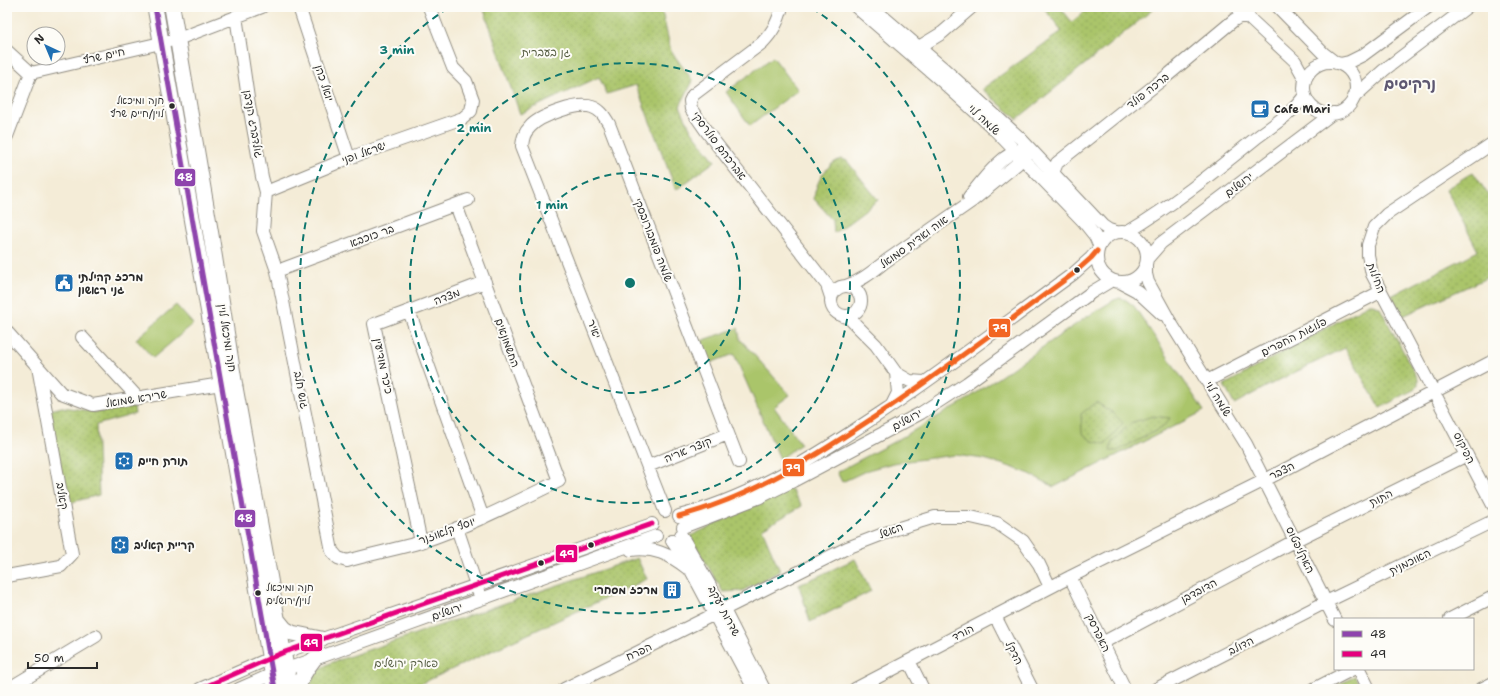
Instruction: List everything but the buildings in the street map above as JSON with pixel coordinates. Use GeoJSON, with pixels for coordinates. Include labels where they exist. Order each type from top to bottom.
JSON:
{"type":"FeatureCollection","features":[{"type":"Feature","properties":{"kind":"main road","name":"חנה ומיכאל לוין"},"geometry":{"type":"LineString","coordinates":[[155,7],[226,389],[276,618],[276,655]]}},
{"type":"Feature","properties":{"kind":"main road","name":"חנה ומיכאל לוין"},"geometry":{"type":"LineString","coordinates":[[172,7],[178,39],[244,510],[280,672]]}},
{"type":"Feature","properties":{"kind":"main road"},"geometry":{"type":"LineString","coordinates":[[276,618],[285,629],[292,633],[320,639]]}},
{"type":"Feature","properties":{"kind":"main road"},"geometry":{"type":"LineString","coordinates":[[298,689],[305,672],[314,659]]}},
{"type":"Feature","properties":{"kind":"main road"},"geometry":{"type":"LineString","coordinates":[[276,689],[280,672]]}},
{"type":"Feature","properties":{"kind":"main road"},"geometry":{"type":"LineString","coordinates":[[280,672],[290,689]]}},
{"type":"Feature","properties":{"kind":"street","name":"חיים שרף"},"geometry":{"type":"LineString","coordinates":[[31,73],[178,39],[262,7]]}},
{"type":"Feature","properties":{"kind":"street","name":"יואל כהן"},"geometry":{"type":"LineString","coordinates":[[299,7],[348,158]]}},
{"type":"Feature","properties":{"kind":"street","name":"ישראל ופני"},"geometry":{"type":"LineString","coordinates":[[266,192],[348,158],[463,118],[471,110],[473,100],[466,81],[453,68],[429,7]]}},
{"type":"Feature","properties":{"kind":"street","name":"אברכהם סולרסקי"},"geometry":{"type":"LineString","coordinates":[[782,7],[772,33],[762,43],[693,95],[690,101],[691,109],[711,138],[827,285],[831,297]]}},
{"type":"Feature","properties":{"kind":"street","name":"שלמה לוי"},"geometry":{"type":"LineString","coordinates":[[856,7],[963,100],[1019,154],[1083,221],[1095,236],[1098,248]]}},
{"type":"Feature","properties":{"kind":"street","name":"שלמה לוי"},"geometry":{"type":"LineString","coordinates":[[872,7],[1010,128],[1103,226],[1109,230],[1122,232]]}},
{"type":"Feature","properties":{"kind":"street"},"geometry":{"type":"LineString","coordinates":[[923,51],[972,7]]}},
{"type":"Feature","properties":{"kind":"street"},"geometry":{"type":"LineString","coordinates":[[1237,7],[1295,61],[1305,79]]}},
{"type":"Feature","properties":{"kind":"street"},"geometry":{"type":"LineString","coordinates":[[1278,7],[1323,53],[1338,63],[1348,69],[1353,77],[1356,85],[1352,102],[1346,108],[1333,113],[1322,113],[1314,109],[1308,103],[1304,96],[1303,87],[1309,71],[1316,65],[1324,62],[1338,63],[1348,62],[1363,55],[1428,7]]}},
{"type":"Feature","properties":{"kind":"street"},"geometry":{"type":"LineString","coordinates":[[1354,97],[1384,70],[1467,7]]}},
{"type":"Feature","properties":{"kind":"street","name":"גולדברג הנדבן"},"geometry":{"type":"LineString","coordinates":[[236,16],[249,105],[266,192],[263,231]]}},
{"type":"Feature","properties":{"kind":"street","name":"ברכה פולד"},"geometry":{"type":"LineString","coordinates":[[1053,173],[1057,163],[1168,75],[1234,20],[1239,17],[1249,17]]}},
{"type":"Feature","properties":{"kind":"street"},"geometry":{"type":"LineString","coordinates":[[7,50],[31,73],[7,136]]}},
{"type":"Feature","properties":{"kind":"street"},"geometry":{"type":"LineString","coordinates":[[1122,232],[1135,235],[1144,245],[1146,262],[1143,270],[1135,278],[1129,281],[1116,281],[1103,274],[1098,267],[1096,260],[1098,248],[1106,236],[1122,232],[1152,217],[1290,111],[1304,96]]}},
{"type":"Feature","properties":{"kind":"street","name":"שלמה פומבורובסקי"},"geometry":{"type":"LineString","coordinates":[[522,146],[523,136],[530,126],[538,119],[572,107],[591,106],[602,112],[612,131],[739,462]]}},
{"type":"Feature","properties":{"kind":"street","name":"ירושלים"},"geometry":{"type":"LineString","coordinates":[[1146,262],[1161,243],[1333,113]]}},
{"type":"Feature","properties":{"kind":"street","name":"החילות"},"geometry":{"type":"LineString","coordinates":[[1435,392],[1380,292],[1372,274],[1368,255],[1370,236],[1379,220],[1386,214],[1493,143]]}},
{"type":"Feature","properties":{"kind":"street","name":"יאיר"},"geometry":{"type":"LineString","coordinates":[[522,146],[665,511]]}},
{"type":"Feature","properties":{"kind":"street","name":"אוה ואדית סמואל"},"geometry":{"type":"LineString","coordinates":[[846,286],[859,281],[875,271],[886,261],[954,214],[983,192],[1019,154],[1029,148]]}},
{"type":"Feature","properties":{"kind":"street","name":"בר כוכבא"},"geometry":{"type":"LineString","coordinates":[[277,271],[468,200]]}},
{"type":"Feature","properties":{"kind":"street","name":"החשמונאים"},"geometry":{"type":"LineString","coordinates":[[456,204],[559,481]]}},
{"type":"Feature","properties":{"kind":"street","name":"גוש חלב"},"geometry":{"type":"LineString","coordinates":[[263,231],[277,271],[332,551]]}},
{"type":"Feature","properties":{"kind":"street","name":"ירושלים"},"geometry":{"type":"LineString","coordinates":[[679,516],[698,511],[730,498],[788,471],[836,442],[892,405],[1073,274],[1091,258],[1098,248]]}},
{"type":"Feature","properties":{"kind":"street","name":"שלמה לוי"},"geometry":{"type":"LineString","coordinates":[[1146,262],[1148,282],[1169,320],[1246,444],[1265,480]]}},
{"type":"Feature","properties":{"kind":"street","name":"אוה ואדית סמואל"},"geometry":{"type":"LineString","coordinates":[[860,300],[875,271]]}},
{"type":"Feature","properties":{"kind":"street","name":"שלמה לוי"},"geometry":{"type":"LineString","coordinates":[[1116,281],[1137,292],[1169,320]]}},
{"type":"Feature","properties":{"kind":"street","name":"ירושלים"},"geometry":{"type":"LineString","coordinates":[[678,534],[794,481],[921,413],[967,384],[1092,292],[1116,281]]}},
{"type":"Feature","properties":{"kind":"street","name":"מצדה"},"geometry":{"type":"LineString","coordinates":[[409,311],[485,282]]}},
{"type":"Feature","properties":{"kind":"street"},"geometry":{"type":"LineString","coordinates":[[876,345],[867,326],[860,300],[855,289],[846,286],[837,289],[831,297],[834,311],[849,318],[876,345],[896,373],[910,381],[924,382]]}},
{"type":"Feature","properties":{"kind":"street","name":"פלוגות החפרים"},"geometry":{"type":"LineString","coordinates":[[1207,381],[1380,292]]}},
{"type":"Feature","properties":{"kind":"street"},"geometry":{"type":"LineString","coordinates":[[843,316],[856,313],[860,300]]}},
{"type":"Feature","properties":{"kind":"street"},"geometry":{"type":"LineString","coordinates":[[409,311],[483,518]]}},
{"type":"Feature","properties":{"kind":"street","name":"כיכר מודיעין"},"geometry":{"type":"LineString","coordinates":[[409,311],[374,324],[421,542]]}},
{"type":"Feature","properties":{"kind":"street","name":"שרירא שמואל"},"geometry":{"type":"LineString","coordinates":[[7,332],[61,393],[93,405],[175,393],[226,389]]}},
{"type":"Feature","properties":{"kind":"street"},"geometry":{"type":"LineString","coordinates":[[82,337],[138,398]]}},
{"type":"Feature","properties":{"kind":"street","name":"הצבר"},"geometry":{"type":"LineString","coordinates":[[1070,577],[1265,480],[1493,361]]}},
{"type":"Feature","properties":{"kind":"street","name":"קאליב"},"geometry":{"type":"LineString","coordinates":[[7,576],[61,566],[72,554],[38,367]]}},
{"type":"Feature","properties":{"kind":"street"},"geometry":{"type":"LineString","coordinates":[[892,405],[898,393],[896,373]]}},
{"type":"Feature","properties":{"kind":"street","name":"הפיקוס"},"geometry":{"type":"LineString","coordinates":[[1435,392],[1493,505]]}},
{"type":"Feature","properties":{"kind":"street","name":"קוצר אריה"},"geometry":{"type":"LineString","coordinates":[[648,466],[728,434]]}},
{"type":"Feature","properties":{"kind":"street","name":"התות"},"geometry":{"type":"LineString","coordinates":[[1296,540],[1467,455]]}},
{"type":"Feature","properties":{"kind":"street","name":"האקליפטוס"},"geometry":{"type":"LineString","coordinates":[[1265,480],[1334,618]]}},
{"type":"Feature","properties":{"kind":"street","name":"יוסף קלאוזנר"},"geometry":{"type":"LineString","coordinates":[[332,551],[338,558],[347,561],[421,542],[483,518],[559,481]]}},
{"type":"Feature","properties":{"kind":"street"},"geometry":{"type":"LineString","coordinates":[[665,511],[673,512],[681,519],[678,534],[665,542],[656,536],[653,531],[652,524],[656,517],[665,511]]}},
{"type":"Feature","properties":{"kind":"street","name":"האשל"},"geometry":{"type":"LineString","coordinates":[[719,612],[847,548],[896,529],[935,517],[971,517],[997,523],[1023,541],[1039,564],[1050,588]]}},
{"type":"Feature","properties":{"kind":"street","name":"האוכמנית"},"geometry":{"type":"LineString","coordinates":[[1326,602],[1493,521]]}},
{"type":"Feature","properties":{"kind":"street","name":"ירושלים"},"geometry":{"type":"LineString","coordinates":[[200,689],[276,655],[652,524]]}},
{"type":"Feature","properties":{"kind":"street"},"geometry":{"type":"LineString","coordinates":[[457,528],[481,600]]}},
{"type":"Feature","properties":{"kind":"street","name":"שדרות יעקב"},"geometry":{"type":"LineString","coordinates":[[678,534],[686,561],[719,612],[754,689]]}},
{"type":"Feature","properties":{"kind":"street","name":"שדרות יעקב"},"geometry":{"type":"LineString","coordinates":[[678,534],[719,612],[764,689]]}},
{"type":"Feature","properties":{"kind":"street","name":"ירושלים"},"geometry":{"type":"LineString","coordinates":[[238,689],[314,659],[656,536]]}},
{"type":"Feature","properties":{"kind":"street","name":"הדובדבן"},"geometry":{"type":"LineString","coordinates":[[1102,643],[1296,540]]}},
{"type":"Feature","properties":{"kind":"street"},"geometry":{"type":"LineString","coordinates":[[612,552],[641,548],[662,552],[692,572]]}},
{"type":"Feature","properties":{"kind":"street","name":"הורד"},"geometry":{"type":"LineString","coordinates":[[855,689],[1070,577]]}},
{"type":"Feature","properties":{"kind":"street","name":"האפרסק"},"geometry":{"type":"LineString","coordinates":[[1070,577],[1125,689]]}},
{"type":"Feature","properties":{"kind":"street"},"geometry":{"type":"LineString","coordinates":[[1452,618],[1493,597]]}},
{"type":"Feature","properties":{"kind":"street","name":"הדולב"},"geometry":{"type":"LineString","coordinates":[[1156,689],[1326,602]]}},
{"type":"Feature","properties":{"kind":"street","name":"הפרח"},"geometry":{"type":"LineString","coordinates":[[564,689],[719,612]]}},
{"type":"Feature","properties":{"kind":"street","name":"הדקל"},"geometry":{"type":"LineString","coordinates":[[995,616],[1032,689]]}},
{"type":"Feature","properties":{"kind":"street"},"geometry":{"type":"LineString","coordinates":[[8,689],[96,636]]}},
{"type":"Feature","properties":{"kind":"street"},"geometry":{"type":"LineString","coordinates":[[909,661],[923,689]]}},
{"type":"Feature","properties":{"kind":"street"},"geometry":{"type":"LineString","coordinates":[[1314,689],[1352,670]]}},
{"type":"Feature","properties":{"kind":"street"},"geometry":{"type":"LineString","coordinates":[[1360,670],[1369,689]]}},
{"type":"Feature","properties":{"kind":"street"},"geometry":{"type":"LineString","coordinates":[[1481,689],[1493,683]]}},
{"type":"Feature","properties":{"kind":"green space","name":"גן בעברית"},"geometry":{"type":"Polygon","coordinates":[[[483,7],[661,7],[671,51],[693,81],[680,106],[691,130],[715,161],[676,190],[636,85],[607,94],[599,77],[520,114],[483,7]]]}},
{"type":"Feature","properties":{"kind":"green space"},"geometry":{"type":"Polygon","coordinates":[[[1043,7],[1060,7],[1072,22],[1090,7],[1156,7],[1017,119],[982,89],[1062,31],[1043,7]]]}},
{"type":"Feature","properties":{"kind":"green space"},"geometry":{"type":"Polygon","coordinates":[[[773,57],[798,90],[750,126],[726,92],[773,57]]]}},
{"type":"Feature","properties":{"kind":"green space"},"geometry":{"type":"Polygon","coordinates":[[[842,159],[847,161],[878,200],[834,233],[833,220],[814,199],[819,181],[826,169],[836,161],[842,159]]]}},
{"type":"Feature","properties":{"kind":"green space"},"geometry":{"type":"Polygon","coordinates":[[[1473,172],[1493,202],[1493,275],[1403,316],[1391,296],[1478,251],[1446,189],[1473,172]]]}},
{"type":"Feature","properties":{"kind":"green space"},"geometry":{"type":"Polygon","coordinates":[[[1120,298],[1126,300],[1134,306],[1204,411],[1054,487],[1030,474],[1005,465],[984,459],[955,455],[893,463],[868,470],[842,482],[837,472],[899,439],[963,402],[1085,318],[1114,300],[1120,298]]]}},
{"type":"Feature","properties":{"kind":"green space"},"geometry":{"type":"Polygon","coordinates":[[[1369,304],[1373,304],[1380,308],[1418,379],[1418,384],[1415,389],[1380,408],[1345,348],[1234,404],[1224,385],[1369,304]]]}},
{"type":"Feature","properties":{"kind":"green space"},"geometry":{"type":"Polygon","coordinates":[[[176,305],[193,324],[153,358],[136,339],[176,305]]]}},
{"type":"Feature","properties":{"kind":"green space"},"geometry":{"type":"Polygon","coordinates":[[[738,328],[740,339],[790,395],[774,407],[801,444],[780,459],[734,354],[707,364],[701,341],[738,328]]]}},
{"type":"Feature","properties":{"kind":"green space"},"geometry":{"type":"Polygon","coordinates":[[[1096,402],[1113,413],[1123,423],[1105,444],[1092,441],[1082,433],[1081,414],[1096,402]]]}},
{"type":"Feature","properties":{"kind":"green space"},"geometry":{"type":"Polygon","coordinates":[[[62,407],[97,412],[134,407],[135,414],[96,425],[99,495],[65,504],[47,411],[62,407]]]}},
{"type":"Feature","properties":{"kind":"green space"},"geometry":{"type":"Polygon","coordinates":[[[1153,416],[1170,418],[1162,428],[1117,451],[1110,451],[1112,442],[1130,423],[1153,416]]]}},
{"type":"Feature","properties":{"kind":"green space"},"geometry":{"type":"Polygon","coordinates":[[[790,488],[802,506],[762,529],[780,571],[742,591],[723,592],[690,536],[790,488]]]}},
{"type":"Feature","properties":{"kind":"green space","name":"פארק ירושלים"},"geometry":{"type":"Polygon","coordinates":[[[637,558],[647,579],[418,685],[414,689],[311,689],[313,676],[318,670],[330,663],[637,558]]]}},
{"type":"Feature","properties":{"kind":"green space"},"geometry":{"type":"Polygon","coordinates":[[[855,559],[871,591],[810,622],[799,585],[855,559]]]}},
{"type":"Feature","properties":{"kind":"green space"},"geometry":{"type":"Polygon","coordinates":[[[1355,676],[1361,689],[1330,689],[1355,676]]]}},
{"type":"Feature","properties":{"kind":"transit line","name":"48"},"geometry":{"type":"LineString","coordinates":[[155,7],[275,689]]}},
{"type":"Feature","properties":{"kind":"transit line","name":"79"},"geometry":{"type":"LineString","coordinates":[[679,516],[736,497],[790,470],[841,439],[960,357],[1073,274],[1097,251]]}},
{"type":"Feature","properties":{"kind":"transit line","name":"49"},"geometry":{"type":"LineString","coordinates":[[200,689],[282,653],[652,524]]}},
{"type":"Feature","properties":{"kind":"place","name":"חנה ומיכאל לוין/חיים שרף"},"geometry":{"type":"Point","coordinates":[172,106]}},
{"type":"Feature","properties":{"kind":"place","name":"Cafe Mari"},"geometry":{"type":"Point","coordinates":[1260,109]}},
{"type":"Feature","properties":{"kind":"place","name":"מרכז קהילתי גני ראשון"},"geometry":{"type":"Point","coordinates":[64,283]}},
{"type":"Feature","properties":{"kind":"place","name":"תורת חיים"},"geometry":{"type":"Point","coordinates":[124,461]}},
{"type":"Feature","properties":{"kind":"place","name":"קריית קאליב"},"geometry":{"type":"Point","coordinates":[120,545]}},
{"type":"Feature","properties":{"kind":"place","name":"מרכז מסחרי"},"geometry":{"type":"Point","coordinates":[672,590]}},
{"type":"Feature","properties":{"kind":"place","name":"חנה ומיכאל לוין/ירושלים"},"geometry":{"type":"Point","coordinates":[258,593]}},
{"type":"Feature","properties":{"kind":"district","name":"נרקיסים"},"geometry":{"type":"Point","coordinates":[1410,84]}}]}
